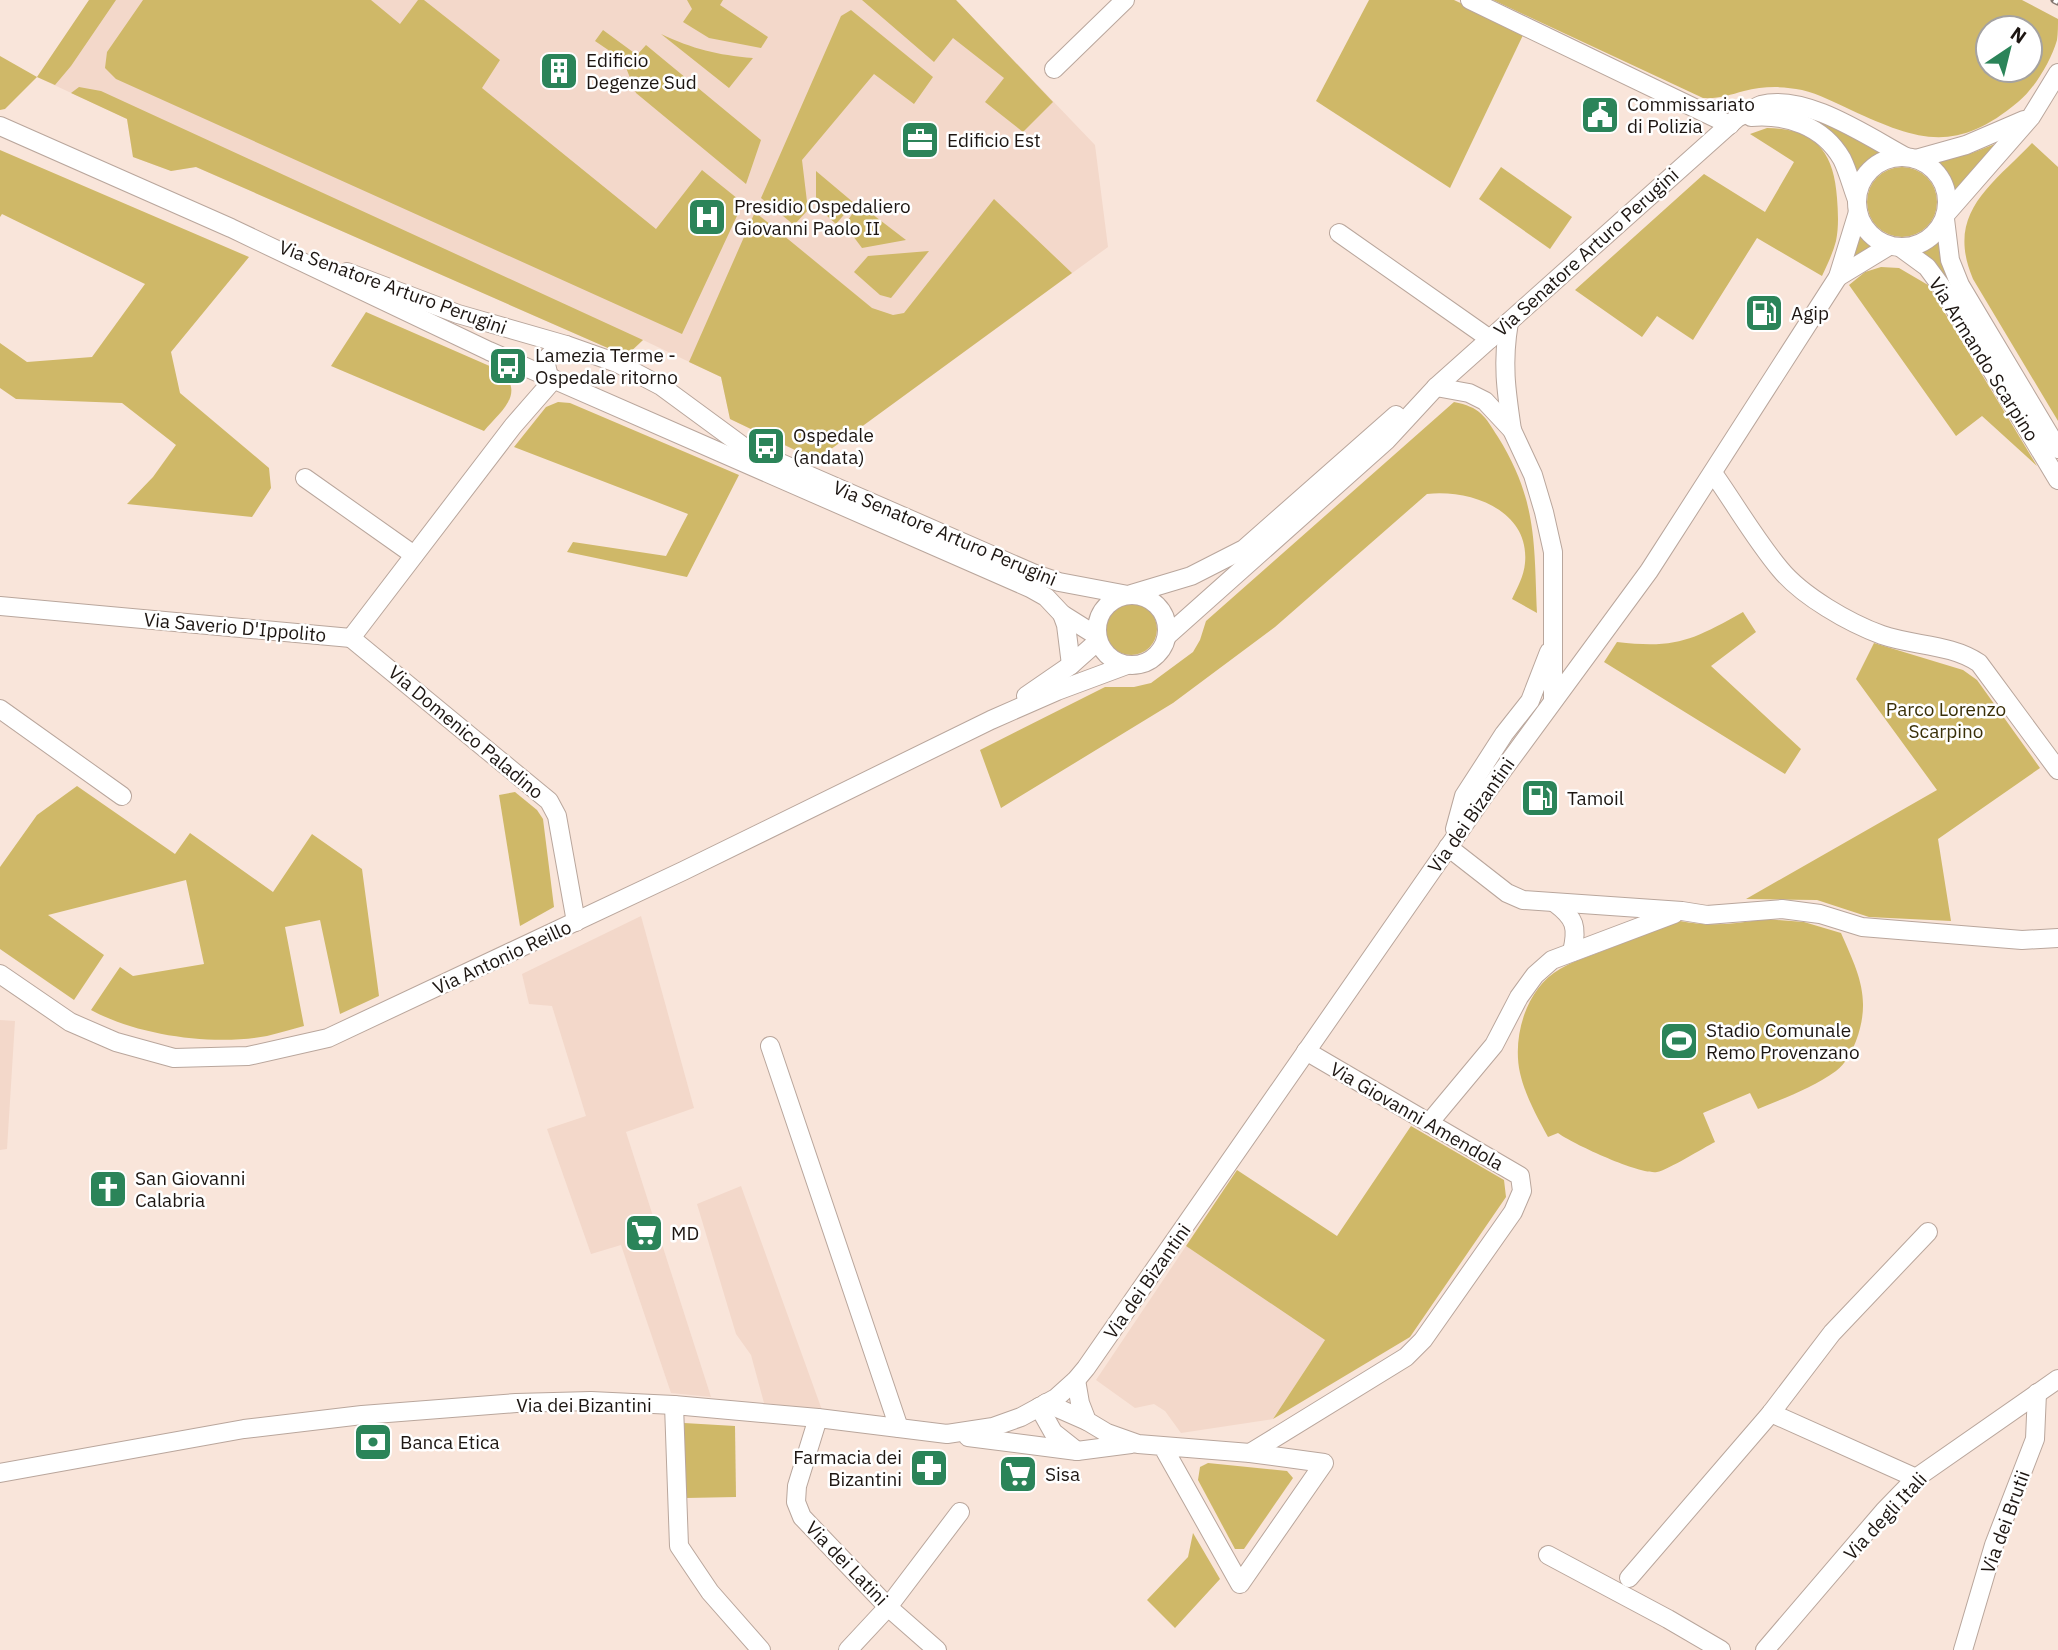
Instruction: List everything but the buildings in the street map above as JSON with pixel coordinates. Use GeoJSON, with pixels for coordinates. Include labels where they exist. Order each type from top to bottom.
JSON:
{"type":"FeatureCollection","features":[{"type":"Feature","properties":{"kind":"street"},"geometry":{"type":"LineString","coordinates":[[1054,69],[1125,0]]}},
{"type":"Feature","properties":{"kind":"street"},"geometry":{"type":"LineString","coordinates":[[1470,0],[1734,122],[1765,116],[1792,120],[1813,128],[1829,141],[1842,159],[1866,229],[1872,236],[1895,247],[1915,246],[1938,231],[1946,216],[2031,117],[2056,83]]}},
{"type":"Feature","properties":{"kind":"street","name":"Via Senatore Arturo Perugini"},"geometry":{"type":"LineString","coordinates":[[1167,636],[1387,440],[1436,387],[1643,200],[1734,122],[1761,105],[1798,104],[1821,112],[1911,158]]}},
{"type":"Feature","properties":{"kind":"street"},"geometry":{"type":"LineString","coordinates":[[1857,206],[1860,186],[1872,169],[1891,158],[1911,158],[1966,145],[2031,117]]}},
{"type":"Feature","properties":{"kind":"street","name":"Via Senatore Arturo Perugini"},"geometry":{"type":"LineString","coordinates":[[0,126],[231,228],[552,378],[1030,588],[1046,597],[1062,614],[1098,638]]}},
{"type":"Feature","properties":{"kind":"street"},"geometry":{"type":"LineString","coordinates":[[1911,158],[1928,165],[1938,174],[1948,199],[1946,216]]}},
{"type":"Feature","properties":{"kind":"street","name":"Via dei Bizantini"},"geometry":{"type":"LineString","coordinates":[[0,1473],[244,1429],[362,1415],[516,1404],[591,1401],[674,1405],[818,1418],[947,1434],[993,1427],[1021,1417],[1043,1405],[1076,1380],[1451,843],[1543,704],[1580,668],[1649,571],[1838,277],[1857,206]]}},
{"type":"Feature","properties":{"kind":"street","name":"Via Armando Scarpino"},"geometry":{"type":"LineString","coordinates":[[1946,216],[1950,260],[1960,285],[2058,449]]}},
{"type":"Feature","properties":{"kind":"street","name":"Via Senatore Arturo Perugini"},"geometry":{"type":"LineString","coordinates":[[231,228],[458,314],[566,345],[628,368],[676,397],[734,441],[786,466],[1035,575],[1129,595],[1191,576],[1244,549],[1396,415],[1436,387]]}},
{"type":"Feature","properties":{"kind":"street"},"geometry":{"type":"LineString","coordinates":[[1339,233],[1490,339]]}},
{"type":"Feature","properties":{"kind":"street","name":"Via Armando Scarpino"},"geometry":{"type":"LineString","coordinates":[[1895,247],[1927,267],[1941,286],[2058,480]]}},
{"type":"Feature","properties":{"kind":"street","name":"Via dei Bizantini"},"geometry":{"type":"LineString","coordinates":[[1838,277],[1895,247]]}},
{"type":"Feature","properties":{"kind":"street"},"geometry":{"type":"LineString","coordinates":[[1509,322],[1504,371],[1512,430],[1532,475],[1553,552],[1553,642],[1543,704]]}},
{"type":"Feature","properties":{"kind":"street"},"geometry":{"type":"LineString","coordinates":[[552,378],[545,360],[556,349],[566,345]]}},
{"type":"Feature","properties":{"kind":"street","name":"Via Saverio D'Ippolito"},"geometry":{"type":"LineString","coordinates":[[0,606],[351,638],[552,378]]}},
{"type":"Feature","properties":{"kind":"street"},"geometry":{"type":"LineString","coordinates":[[1436,387],[1469,393],[1485,401],[1512,430]]}},
{"type":"Feature","properties":{"kind":"street"},"geometry":{"type":"LineString","coordinates":[[653,421],[669,423],[680,417],[676,397]]}},
{"type":"Feature","properties":{"kind":"street"},"geometry":{"type":"LineString","coordinates":[[1713,473],[1780,569],[1795,584],[1840,615],[1870,630],[1968,656],[1979,663],[2058,770]]}},
{"type":"Feature","properties":{"kind":"street"},"geometry":{"type":"LineString","coordinates":[[305,478],[414,555]]}},
{"type":"Feature","properties":{"kind":"street"},"geometry":{"type":"LineString","coordinates":[[1129,595],[1151,600],[1164,615],[1167,636],[1157,655],[1149,661],[1127,665],[1109,657],[1098,638],[1099,617],[1110,602],[1129,595]]}},
{"type":"Feature","properties":{"kind":"street","name":"Via Senatore Arturo Perugini"},"geometry":{"type":"LineString","coordinates":[[1062,614],[1071,664]]}},
{"type":"Feature","properties":{"kind":"street","name":"Via Domenico Paladino"},"geometry":{"type":"LineString","coordinates":[[351,638],[549,801],[557,816],[576,922]]}},
{"type":"Feature","properties":{"kind":"street","name":"Via Antonio Reillo"},"geometry":{"type":"LineString","coordinates":[[991,720],[1071,664],[1098,638]]}},
{"type":"Feature","properties":{"kind":"street"},"geometry":{"type":"LineString","coordinates":[[1553,642],[1559,664],[1580,668]]}},
{"type":"Feature","properties":{"kind":"street","name":"Via Antonio Reillo"},"geometry":{"type":"LineString","coordinates":[[0,974],[61,1017],[116,1042],[174,1058],[248,1056],[328,1038],[576,922],[991,720],[1057,691],[1127,665]]}},
{"type":"Feature","properties":{"kind":"street"},"geometry":{"type":"LineString","coordinates":[[0,709],[122,796]]}},
{"type":"Feature","properties":{"kind":"street"},"geometry":{"type":"LineString","coordinates":[[1451,843],[1507,893],[1523,900],[1707,915],[1782,909],[1819,914],[1862,928],[2022,940],[2058,938]]}},
{"type":"Feature","properties":{"kind":"street"},"geometry":{"type":"LineString","coordinates":[[1555,903],[1567,912],[1573,922],[1576,935],[1572,952]]}},
{"type":"Feature","properties":{"kind":"street"},"geometry":{"type":"LineString","coordinates":[[1429,1123],[1494,1045],[1519,997],[1535,975],[1552,960],[1682,911]]}},
{"type":"Feature","properties":{"kind":"street"},"geometry":{"type":"LineString","coordinates":[[770,1046],[899,1428]]}},
{"type":"Feature","properties":{"kind":"street","name":"Via Giovanni Amendola"},"geometry":{"type":"LineString","coordinates":[[1250,1452],[1406,1357],[1423,1340],[1513,1212],[1522,1191],[1520,1176],[1306,1051]]}},
{"type":"Feature","properties":{"kind":"street"},"geometry":{"type":"LineString","coordinates":[[1629,1578],[1771,1413],[1832,1332],[1928,1231]]}},
{"type":"Feature","properties":{"kind":"street","name":"Via degli Itali"},"geometry":{"type":"LineString","coordinates":[[1765,1650],[1884,1511],[1916,1478],[2058,1378]]}},
{"type":"Feature","properties":{"kind":"street"},"geometry":{"type":"LineString","coordinates":[[1076,1380],[1087,1421]]}},
{"type":"Feature","properties":{"kind":"street","name":"Via dei Brutii"},"geometry":{"type":"LineString","coordinates":[[1966,1649],[1994,1545],[2035,1439],[2037,1393]]}},
{"type":"Feature","properties":{"kind":"street"},"geometry":{"type":"LineString","coordinates":[[674,1405],[679,1546],[710,1592],[761,1650]]}},
{"type":"Feature","properties":{"kind":"street"},"geometry":{"type":"LineString","coordinates":[[1043,1405],[1138,1444],[1250,1452],[1324,1463],[1240,1584],[1163,1447]]}},
{"type":"Feature","properties":{"kind":"street"},"geometry":{"type":"LineString","coordinates":[[1043,1405],[1053,1432],[1077,1451]]}},
{"type":"Feature","properties":{"kind":"street"},"geometry":{"type":"LineString","coordinates":[[1771,1413],[1916,1478]]}},
{"type":"Feature","properties":{"kind":"street","name":"Via dei Latini"},"geometry":{"type":"LineString","coordinates":[[818,1418],[797,1486],[796,1502],[802,1517],[888,1607],[937,1650]]}},
{"type":"Feature","properties":{"kind":"street"},"geometry":{"type":"LineString","coordinates":[[947,1434],[1077,1451],[1138,1444]]}},
{"type":"Feature","properties":{"kind":"street"},"geometry":{"type":"LineString","coordinates":[[848,1650],[888,1607],[960,1512]]}},
{"type":"Feature","properties":{"kind":"street"},"geometry":{"type":"LineString","coordinates":[[1548,1555],[1721,1650]]}},
{"type":"Feature","properties":{"kind":"shaded area","name":"Presidio Ospedaliero Giovanni Paolo II"},"geometry":{"type":"Polygon","coordinates":[[[89,0],[956,0],[1095,145],[1108,247],[816,460],[730,419],[721,377],[643,340],[626,356],[196,167],[171,171],[133,157],[127,119],[37,77],[89,0]]]}},
{"type":"Feature","properties":{"kind":"shaded area"},"geometry":{"type":"Polygon","coordinates":[[[641,916],[694,1108],[626,1132],[711,1397],[671,1393],[621,1245],[591,1254],[547,1129],[586,1116],[552,1006],[529,1004],[522,974],[641,916]]]}},
{"type":"Feature","properties":{"kind":"shaded area"},"geometry":{"type":"Polygon","coordinates":[[[0,1020],[15,1021],[7,1149],[0,1150],[0,1020]]]}},
{"type":"Feature","properties":{"kind":"shaded area"},"geometry":{"type":"Polygon","coordinates":[[[741,1186],[822,1410],[764,1403],[751,1355],[736,1334],[697,1204],[741,1186]]]}},
{"type":"Feature","properties":{"kind":"shaded area"},"geometry":{"type":"Polygon","coordinates":[[[1186,1246],[1325,1340],[1273,1419],[1181,1433],[1165,1411],[1154,1404],[1135,1408],[1096,1380],[1186,1246]]]}},
{"type":"Feature","properties":{"kind":"green space"},"geometry":{"type":"Polygon","coordinates":[[[89,0],[116,0],[55,85],[37,77],[89,0]]]}},
{"type":"Feature","properties":{"kind":"green space"},"geometry":{"type":"Polygon","coordinates":[[[143,0],[371,0],[400,24],[418,0],[424,0],[500,60],[482,88],[656,229],[702,170],[743,203],[682,334],[116,79],[105,68],[107,52],[143,0]]]}},
{"type":"Feature","properties":{"kind":"green space"},"geometry":{"type":"Polygon","coordinates":[[[687,0],[723,0],[720,5],[768,37],[761,48],[709,38],[683,22],[692,9],[687,0]]]}},
{"type":"Feature","properties":{"kind":"green space"},"geometry":{"type":"Polygon","coordinates":[[[862,0],[956,0],[1053,102],[1023,132],[985,102],[1004,78],[953,38],[934,62],[862,0]]]}},
{"type":"Feature","properties":{"kind":"green space"},"geometry":{"type":"Polygon","coordinates":[[[1369,0],[1454,0],[1524,33],[1450,188],[1316,101],[1369,0]]]}},
{"type":"Feature","properties":{"kind":"green space"},"geometry":{"type":"Polygon","coordinates":[[[1493,0],[2022,0],[2058,19],[2057,40],[2044,70],[2044,14],[1974,14],[1974,84],[2034,84],[2018,102],[1996,119],[1956,136],[1917,135],[1875,121],[1821,96],[1795,89],[1766,87],[1703,98],[1493,0]]]}},
{"type":"Feature","properties":{"kind":"green space"},"geometry":{"type":"Polygon","coordinates":[[[851,10],[933,77],[914,104],[874,74],[802,160],[808,210],[794,225],[761,198],[841,16],[851,10]]]}},
{"type":"Feature","properties":{"kind":"green space"},"geometry":{"type":"Polygon","coordinates":[[[603,30],[637,55],[646,45],[761,140],[746,184],[636,93],[623,60],[595,41],[603,30]]]}},
{"type":"Feature","properties":{"kind":"green space"},"geometry":{"type":"Polygon","coordinates":[[[661,34],[706,50],[753,58],[729,88],[661,34]]]}},
{"type":"Feature","properties":{"kind":"green space"},"geometry":{"type":"Polygon","coordinates":[[[0,56],[37,77],[5,109],[0,110],[0,56]]]}},
{"type":"Feature","properties":{"kind":"green space"},"geometry":{"type":"Polygon","coordinates":[[[79,87],[101,91],[643,340],[626,356],[196,167],[171,171],[133,157],[127,119],[71,93],[79,87]]]}},
{"type":"Feature","properties":{"kind":"green space"},"geometry":{"type":"Polygon","coordinates":[[[1815,118],[1888,153],[1869,164],[1856,182],[1840,144],[1815,118]]]}},
{"type":"Feature","properties":{"kind":"green space"},"geometry":{"type":"Polygon","coordinates":[[[1767,128],[1798,132],[1809,138],[1819,146],[1832,168],[1838,230],[1822,276],[1757,238],[1693,340],[1657,316],[1642,337],[1575,290],[1704,174],[1765,212],[1794,162],[1750,134],[1767,128]]]}},
{"type":"Feature","properties":{"kind":"green space"},"geometry":{"type":"Polygon","coordinates":[[[2000,142],[1955,195],[1945,175],[1933,162],[1972,153],[2000,142]]]}},
{"type":"Feature","properties":{"kind":"green space"},"geometry":{"type":"Polygon","coordinates":[[[2032,143],[2058,167],[2058,421],[1973,279],[1966,256],[1965,236],[1969,218],[1977,202],[2032,143]]]}},
{"type":"Feature","properties":{"kind":"green space"},"geometry":{"type":"Polygon","coordinates":[[[0,150],[249,257],[171,352],[180,393],[269,468],[271,488],[252,517],[127,504],[153,477],[176,445],[122,403],[16,399],[0,388],[0,343],[27,362],[92,357],[145,284],[2,214],[0,217],[0,150]]]}},
{"type":"Feature","properties":{"kind":"green space"},"geometry":{"type":"Polygon","coordinates":[[[1501,167],[1572,217],[1550,249],[1479,199],[1501,167]]]}},
{"type":"Feature","properties":{"kind":"green space"},"geometry":{"type":"Polygon","coordinates":[[[1902,167],[1927,177],[1937,202],[1927,227],[1902,237],[1877,227],[1867,202],[1877,177],[1902,167]]]}},
{"type":"Feature","properties":{"kind":"green space"},"geometry":{"type":"Polygon","coordinates":[[[816,171],[854,203],[836,224],[816,206],[816,171]]]}},
{"type":"Feature","properties":{"kind":"green space"},"geometry":{"type":"Polygon","coordinates":[[[994,199],[1072,273],[816,460],[730,419],[721,377],[689,362],[755,212],[872,308],[893,315],[904,313],[994,199]]]}},
{"type":"Feature","properties":{"kind":"green space"},"geometry":{"type":"Polygon","coordinates":[[[859,204],[906,240],[862,248],[850,232],[848,220],[859,204]]]}},
{"type":"Feature","properties":{"kind":"green space"},"geometry":{"type":"Polygon","coordinates":[[[1858,228],[1876,246],[1852,259],[1858,228]]]}},
{"type":"Feature","properties":{"kind":"green space"},"geometry":{"type":"Polygon","coordinates":[[[1940,236],[1952,286],[1934,265],[1916,251],[1940,236]]]}},
{"type":"Feature","properties":{"kind":"green space"},"geometry":{"type":"Polygon","coordinates":[[[929,251],[891,298],[880,295],[854,272],[868,256],[929,251]]]}},
{"type":"Feature","properties":{"kind":"green space"},"geometry":{"type":"Polygon","coordinates":[[[1881,267],[1899,268],[1928,285],[2037,466],[1982,416],[1956,436],[1849,285],[1865,272],[1881,267]]]}},
{"type":"Feature","properties":{"kind":"green space"},"geometry":{"type":"Polygon","coordinates":[[[366,312],[501,371],[511,387],[511,395],[503,410],[484,431],[331,366],[366,312]]]}},
{"type":"Feature","properties":{"kind":"green space"},"geometry":{"type":"Polygon","coordinates":[[[558,402],[570,403],[739,475],[687,577],[567,552],[573,542],[666,556],[688,514],[514,447],[546,407],[558,402]]]}},
{"type":"Feature","properties":{"kind":"green space"},"geometry":{"type":"Polygon","coordinates":[[[1454,402],[1476,410],[1485,418],[1511,460],[1520,481],[1527,502],[1534,543],[1537,613],[1512,599],[1525,563],[1524,545],[1518,529],[1508,517],[1494,507],[1461,495],[1427,494],[1275,627],[1173,703],[1001,808],[980,750],[1105,687],[1134,687],[1151,683],[1193,652],[1206,621],[1454,402]]]}},
{"type":"Feature","properties":{"kind":"green space"},"geometry":{"type":"Polygon","coordinates":[[[1131,603],[1141,605],[1149,611],[1155,619],[1155,639],[1149,647],[1141,653],[1131,655],[1121,653],[1113,647],[1107,639],[1105,629],[1107,619],[1113,611],[1121,605],[1131,603]]]}},
{"type":"Feature","properties":{"kind":"green space"},"geometry":{"type":"Polygon","coordinates":[[[1743,612],[1756,632],[1711,666],[1801,749],[1785,774],[1604,662],[1617,642],[1655,644],[1683,640],[1697,636],[1743,612]]]}},
{"type":"Feature","properties":{"kind":"green space","name":"Parco Lorenzo Scarpino"},"geometry":{"type":"Polygon","coordinates":[[[1874,643],[1963,670],[1977,680],[2040,768],[1938,839],[1951,921],[1869,917],[1817,900],[1746,899],[1937,790],[1856,679],[1874,643]]]}},
{"type":"Feature","properties":{"kind":"green space"},"geometry":{"type":"Polygon","coordinates":[[[77,786],[175,854],[190,833],[273,892],[312,834],[362,869],[379,996],[340,1014],[320,920],[285,927],[304,1026],[246,1039],[201,1039],[131,1026],[91,1010],[120,967],[133,976],[204,964],[186,880],[48,915],[104,955],[74,1000],[0,949],[0,867],[37,815],[77,786]]]}},
{"type":"Feature","properties":{"kind":"green space"},"geometry":{"type":"Polygon","coordinates":[[[515,792],[537,810],[543,819],[554,907],[520,926],[499,795],[515,792]]]}},
{"type":"Feature","properties":{"kind":"green space","name":"Stadio Comunale Remo Provenzano"},"geometry":{"type":"Polygon","coordinates":[[[1765,919],[1804,922],[1841,933],[1861,986],[1863,1011],[1856,1041],[1840,1068],[1808,1088],[1758,1109],[1750,1093],[1703,1113],[1715,1142],[1657,1172],[1622,1164],[1558,1133],[1548,1137],[1525,1089],[1520,1073],[1518,1044],[1520,1029],[1530,1001],[1548,977],[1575,962],[1680,921],[1722,924],[1765,919]]]}},
{"type":"Feature","properties":{"kind":"green space"},"geometry":{"type":"Polygon","coordinates":[[[1411,1126],[1504,1180],[1506,1197],[1410,1337],[1273,1419],[1325,1340],[1186,1246],[1237,1170],[1337,1236],[1411,1126]]]}},
{"type":"Feature","properties":{"kind":"green space"},"geometry":{"type":"Polygon","coordinates":[[[684,1423],[735,1426],[736,1497],[686,1498],[684,1423]]]}},
{"type":"Feature","properties":{"kind":"green space"},"geometry":{"type":"Polygon","coordinates":[[[1208,1463],[1287,1471],[1293,1478],[1244,1549],[1235,1549],[1198,1480],[1200,1467],[1208,1463]]]}},
{"type":"Feature","properties":{"kind":"green space"},"geometry":{"type":"Polygon","coordinates":[[[1193,1533],[1220,1579],[1175,1628],[1147,1600],[1188,1557],[1193,1533]]]}},
{"type":"Feature","properties":{"kind":"railway"},"geometry":{"type":"LineString","coordinates":[[2054,0],[2058,2]]}},
{"type":"Feature","properties":{"kind":"place","name":"Edificio Degenze Sud"},"geometry":{"type":"Point","coordinates":[559,71]}},
{"type":"Feature","properties":{"kind":"place","name":"Commissariato di Polizia"},"geometry":{"type":"Point","coordinates":[1600,115]}},
{"type":"Feature","properties":{"kind":"place","name":"Edificio Est"},"geometry":{"type":"Point","coordinates":[920,140]}},
{"type":"Feature","properties":{"kind":"place","name":"Presidio Ospedaliero Giovanni Paolo II"},"geometry":{"type":"Point","coordinates":[707,217]}},
{"type":"Feature","properties":{"kind":"place","name":"Agip"},"geometry":{"type":"Point","coordinates":[1764,313]}},
{"type":"Feature","properties":{"kind":"place","name":"Lamezia Terme - Ospedale ritorno"},"geometry":{"type":"Point","coordinates":[508,366]}},
{"type":"Feature","properties":{"kind":"place","name":"Ospedale (andata)"},"geometry":{"type":"Point","coordinates":[766,446]}},
{"type":"Feature","properties":{"kind":"place","name":"Tamoil"},"geometry":{"type":"Point","coordinates":[1540,798]}},
{"type":"Feature","properties":{"kind":"place","name":"Stadio Comunale Remo Provenzano"},"geometry":{"type":"Point","coordinates":[1679,1041]}},
{"type":"Feature","properties":{"kind":"place","name":"San Giovanni Calabria"},"geometry":{"type":"Point","coordinates":[108,1189]}},
{"type":"Feature","properties":{"kind":"place","name":"MD"},"geometry":{"type":"Point","coordinates":[644,1233]}},
{"type":"Feature","properties":{"kind":"place","name":"Banca Etica"},"geometry":{"type":"Point","coordinates":[373,1442]}},
{"type":"Feature","properties":{"kind":"place","name":"Farmacia dei Bizantini"},"geometry":{"type":"Point","coordinates":[929,1468]}},
{"type":"Feature","properties":{"kind":"place","name":"Sisa"},"geometry":{"type":"Point","coordinates":[1018,1474]}}]}
